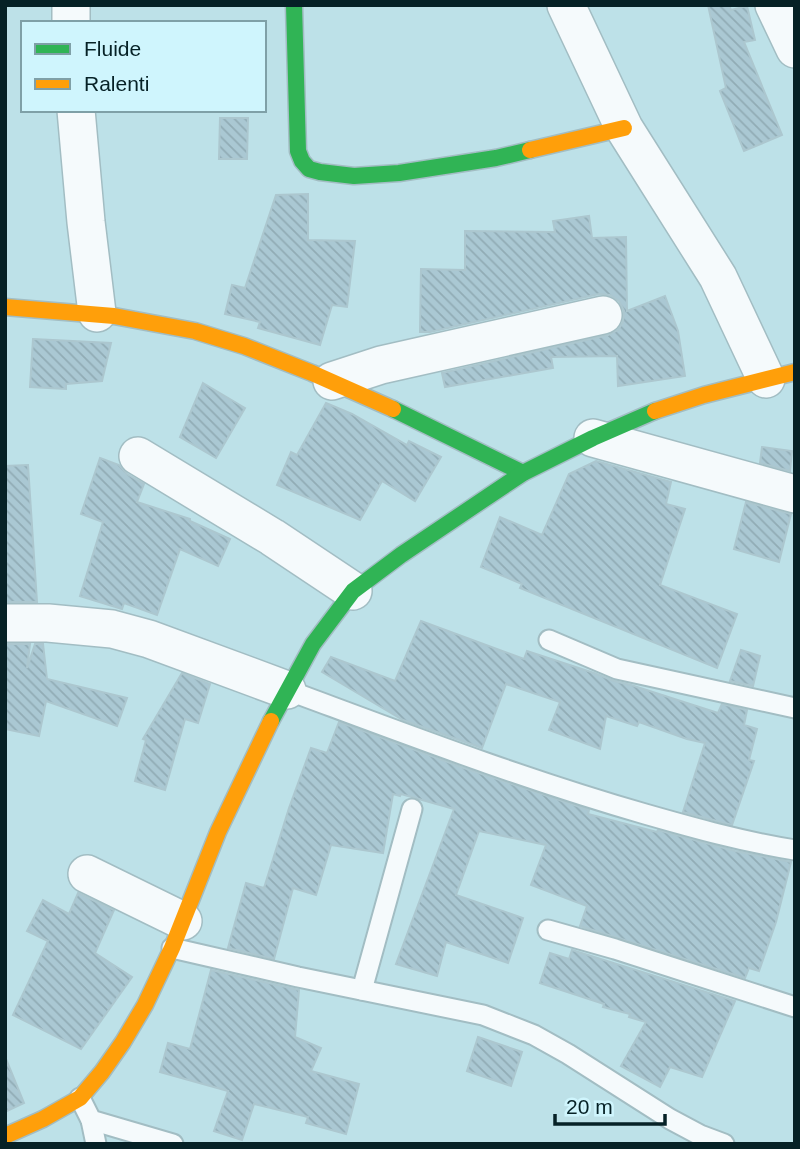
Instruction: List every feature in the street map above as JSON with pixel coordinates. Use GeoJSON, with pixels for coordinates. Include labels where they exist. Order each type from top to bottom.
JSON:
{"type":"FeatureCollection","features":[{"type":"Feature","properties":{"kind":"street"},"geometry":{"type":"LineString","coordinates":[[294,5],[298,151],[309,169],[354,176],[399,173],[496,158],[624,128]]}},
{"type":"Feature","properties":{"kind":"street"},"geometry":{"type":"LineString","coordinates":[[5,1136],[80,1098],[123,1042],[145,1005],[218,832],[287,690],[313,644],[353,591],[401,555],[523,473],[593,438],[665,408],[780,376],[624,128],[566,5]]}},
{"type":"Feature","properties":{"kind":"street"},"geometry":{"type":"LineString","coordinates":[[774,5],[795,49]]}},
{"type":"Feature","properties":{"kind":"street"},"geometry":{"type":"LineString","coordinates":[[76,112],[97,313]]}},
{"type":"Feature","properties":{"kind":"street"},"geometry":{"type":"LineString","coordinates":[[5,307],[97,313],[221,338],[332,381],[523,473]]}},
{"type":"Feature","properties":{"kind":"street"},"geometry":{"type":"LineString","coordinates":[[332,381],[381,365],[603,314]]}},
{"type":"Feature","properties":{"kind":"street"},"geometry":{"type":"LineString","coordinates":[[593,438],[795,494]]}},
{"type":"Feature","properties":{"kind":"street"},"geometry":{"type":"LineString","coordinates":[[138,456],[272,537],[353,591]]}},
{"type":"Feature","properties":{"kind":"street"},"geometry":{"type":"LineString","coordinates":[[5,623],[48,623],[112,629],[149,639],[287,690]]}},
{"type":"Feature","properties":{"kind":"street"},"geometry":{"type":"LineString","coordinates":[[88,874],[177,934]]}},
{"type":"Feature","properties":{"kind":"lane"},"geometry":{"type":"LineString","coordinates":[[550,640],[617,669],[795,708]]}},
{"type":"Feature","properties":{"kind":"lane"},"geometry":{"type":"LineString","coordinates":[[287,690],[571,793],[715,834],[795,850]]}},
{"type":"Feature","properties":{"kind":"lane"},"geometry":{"type":"LineString","coordinates":[[362,990],[412,809]]}},
{"type":"Feature","properties":{"kind":"lane"},"geometry":{"type":"LineString","coordinates":[[548,930],[795,1007]]}},
{"type":"Feature","properties":{"kind":"lane"},"geometry":{"type":"LineString","coordinates":[[177,934],[362,990],[483,1015],[534,1035],[670,1119],[724,1144]]}},
{"type":"Feature","properties":{"kind":"lane"},"geometry":{"type":"LineString","coordinates":[[80,1098],[91,1120],[96,1144]]}},
{"type":"Feature","properties":{"kind":"lane"},"geometry":{"type":"LineString","coordinates":[[91,1120],[173,1144]]}},
{"type":"Feature","properties":{"kind":"building"},"geometry":{"type":"Polygon","coordinates":[[[708,5],[729,5],[731,10],[747,6],[755,40],[744,42],[782,135],[744,151],[720,91],[726,88],[708,5]]]}},
{"type":"Feature","properties":{"kind":"building"},"geometry":{"type":"Polygon","coordinates":[[[220,118],[248,118],[247,159],[219,159],[220,118]]]}},
{"type":"Feature","properties":{"kind":"building"},"geometry":{"type":"Polygon","coordinates":[[[308,194],[308,240],[355,241],[347,307],[332,305],[320,345],[258,328],[260,322],[225,314],[232,285],[245,288],[276,195],[308,194]]]}},
{"type":"Feature","properties":{"kind":"building"},"geometry":{"type":"Polygon","coordinates":[[[589,216],[592,238],[626,237],[627,311],[665,296],[678,331],[685,376],[618,386],[617,356],[551,357],[553,368],[445,387],[442,373],[608,335],[618,330],[623,322],[624,311],[619,301],[610,295],[599,294],[420,332],[421,269],[465,270],[465,231],[555,232],[553,221],[589,216]]]}},
{"type":"Feature","properties":{"kind":"building"},"geometry":{"type":"Polygon","coordinates":[[[33,339],[111,343],[102,381],[66,384],[66,389],[30,387],[33,339]]]}},
{"type":"Feature","properties":{"kind":"building"},"geometry":{"type":"Polygon","coordinates":[[[203,383],[245,408],[216,458],[180,437],[203,383]]]}},
{"type":"Feature","properties":{"kind":"building"},"geometry":{"type":"Polygon","coordinates":[[[326,403],[352,414],[407,445],[409,441],[441,457],[415,501],[382,481],[360,520],[277,485],[291,452],[297,455],[326,403]]]}},
{"type":"Feature","properties":{"kind":"building"},"geometry":{"type":"Polygon","coordinates":[[[762,447],[792,451],[790,471],[760,463],[762,447]]]}},
{"type":"Feature","properties":{"kind":"building"},"geometry":{"type":"Polygon","coordinates":[[[100,458],[119,465],[127,474],[144,484],[137,502],[190,519],[230,539],[218,566],[180,549],[157,615],[124,603],[122,609],[80,596],[103,522],[81,514],[100,458]]]}},
{"type":"Feature","properties":{"kind":"building"},"geometry":{"type":"Polygon","coordinates":[[[596,461],[671,482],[666,504],[685,509],[660,585],[737,614],[717,668],[520,588],[522,584],[481,567],[500,517],[542,535],[569,474],[596,461]]]}},
{"type":"Feature","properties":{"kind":"building"},"geometry":{"type":"Polygon","coordinates":[[[28,465],[37,602],[5,602],[5,466],[28,465]]]}},
{"type":"Feature","properties":{"kind":"building"},"geometry":{"type":"Polygon","coordinates":[[[746,502],[791,514],[779,562],[734,549],[746,502]]]}},
{"type":"Feature","properties":{"kind":"building"},"geometry":{"type":"Polygon","coordinates":[[[421,621],[524,659],[527,651],[718,713],[722,704],[747,710],[744,725],[757,729],[749,760],[754,761],[732,825],[683,812],[705,743],[639,722],[637,726],[606,716],[600,749],[549,730],[560,702],[506,684],[482,748],[403,720],[322,672],[331,657],[395,681],[421,621]]]}},
{"type":"Feature","properties":{"kind":"building"},"geometry":{"type":"Polygon","coordinates":[[[5,644],[30,644],[27,668],[35,644],[43,644],[47,679],[127,698],[117,726],[46,701],[39,736],[5,729],[5,644]]]}},
{"type":"Feature","properties":{"kind":"building"},"geometry":{"type":"Polygon","coordinates":[[[741,650],[760,656],[753,686],[730,681],[741,650]]]}},
{"type":"Feature","properties":{"kind":"building"},"geometry":{"type":"Polygon","coordinates":[[[182,673],[210,684],[198,723],[185,719],[165,790],[135,781],[146,740],[143,739],[182,673]]]}},
{"type":"Feature","properties":{"kind":"building"},"geometry":{"type":"Polygon","coordinates":[[[339,722],[589,810],[588,814],[735,851],[791,862],[776,922],[759,971],[749,968],[745,978],[580,926],[587,906],[531,885],[546,845],[479,831],[456,895],[523,918],[508,963],[446,942],[437,976],[396,964],[454,809],[401,794],[393,794],[383,853],[331,845],[316,895],[293,888],[274,959],[228,948],[246,883],[264,888],[311,748],[327,753],[339,722]]]}},
{"type":"Feature","properties":{"kind":"building"},"geometry":{"type":"Polygon","coordinates":[[[78,893],[114,910],[95,953],[132,977],[81,1049],[13,1015],[48,941],[27,931],[43,900],[69,914],[78,893]]]}},
{"type":"Feature","properties":{"kind":"building"},"geometry":{"type":"Polygon","coordinates":[[[572,950],[735,1001],[702,1077],[670,1067],[660,1087],[621,1066],[646,1022],[629,1017],[630,1014],[603,1007],[604,1004],[540,983],[550,953],[569,959],[572,950]]]}},
{"type":"Feature","properties":{"kind":"building"},"geometry":{"type":"Polygon","coordinates":[[[211,970],[299,990],[295,1037],[321,1048],[311,1071],[359,1084],[346,1134],[306,1123],[308,1117],[254,1104],[242,1140],[214,1131],[228,1091],[160,1072],[168,1043],[190,1049],[211,970]]]}},
{"type":"Feature","properties":{"kind":"building"},"geometry":{"type":"Polygon","coordinates":[[[478,1037],[522,1052],[511,1086],[467,1071],[478,1037]]]}},
{"type":"Feature","properties":{"kind":"building"},"geometry":{"type":"Polygon","coordinates":[[[5,1060],[24,1103],[5,1112],[5,1060]]]}},
{"type":"Feature","properties":{"kind":"traffic: fast"},"geometry":{"type":"LineString","coordinates":[[294,5],[298,151],[309,169],[354,176],[399,173],[530,150]]}},
{"type":"Feature","properties":{"kind":"traffic: fast"},"geometry":{"type":"LineString","coordinates":[[393,409],[523,473]]}},
{"type":"Feature","properties":{"kind":"traffic: fast"},"geometry":{"type":"LineString","coordinates":[[271,721],[313,644],[353,591],[401,555],[523,473],[655,411]]}},
{"type":"Feature","properties":{"kind":"traffic: slow"},"geometry":{"type":"LineString","coordinates":[[530,150],[624,128]]}},
{"type":"Feature","properties":{"kind":"traffic: slow"},"geometry":{"type":"LineString","coordinates":[[5,307],[114,316],[195,331],[244,346],[393,409]]}},
{"type":"Feature","properties":{"kind":"traffic: slow"},"geometry":{"type":"LineString","coordinates":[[655,411],[704,395],[795,372]]}},
{"type":"Feature","properties":{"kind":"traffic: slow"},"geometry":{"type":"LineString","coordinates":[[5,1136],[80,1098],[123,1042],[145,1005],[172,948],[218,832],[271,721]]}}]}
